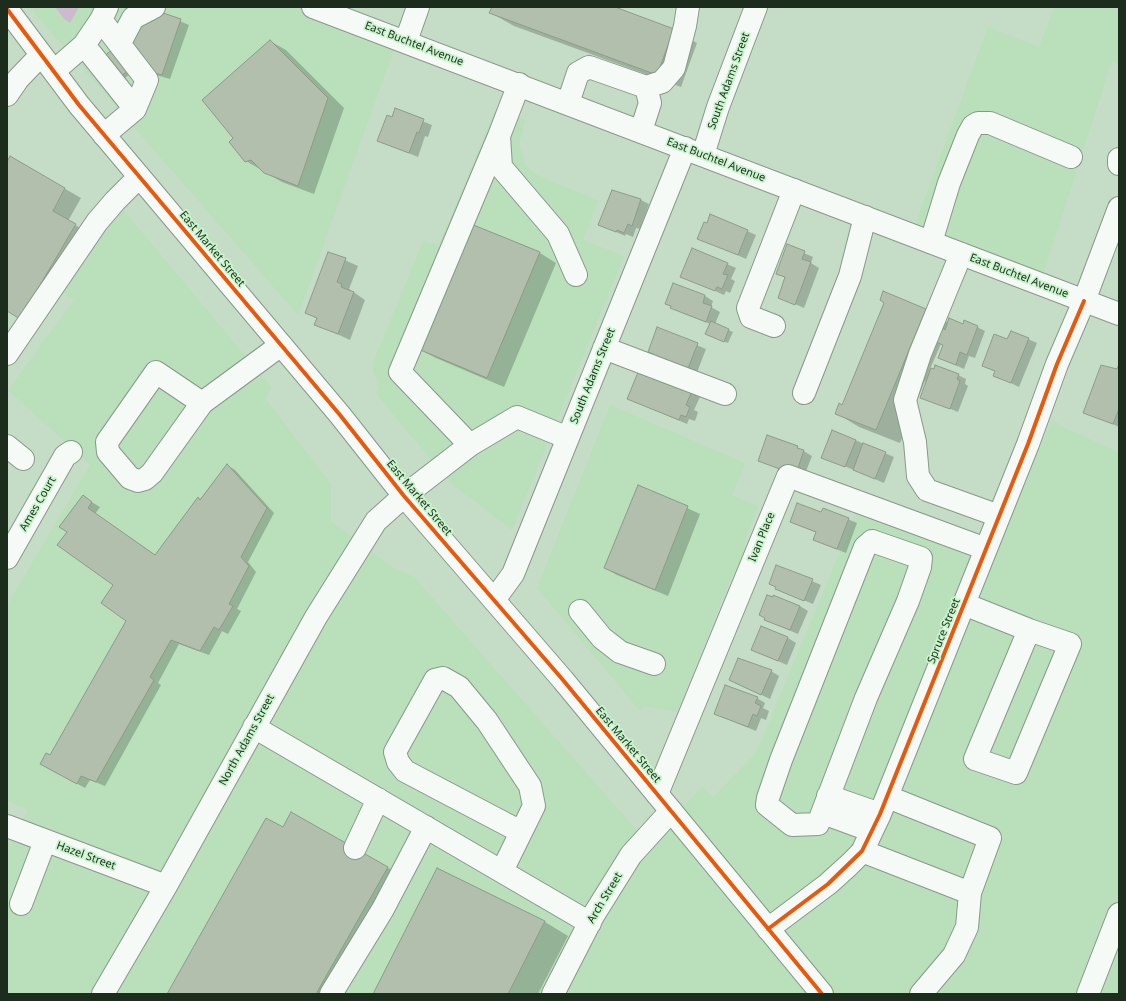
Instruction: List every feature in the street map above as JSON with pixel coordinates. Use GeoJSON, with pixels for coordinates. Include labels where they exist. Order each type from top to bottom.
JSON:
{"type":"FeatureCollection","features":[{"type":"Feature","properties":{"kind":"street"},"geometry":{"type":"LineString","coordinates":[[120,44],[133,18],[154,7]]}},
{"type":"Feature","properties":{"kind":"street","name":"East Buchtel Avenue"},"geometry":{"type":"LineString","coordinates":[[313,7],[519,84],[1119,314]]}},
{"type":"Feature","properties":{"kind":"street"},"geometry":{"type":"LineString","coordinates":[[406,41],[418,7]]}},
{"type":"Feature","properties":{"kind":"street"},"geometry":{"type":"LineString","coordinates":[[568,103],[578,73],[589,67],[646,87],[662,82],[674,68],[685,26],[688,7]]}},
{"type":"Feature","properties":{"kind":"street","name":"South Adams Street"},"geometry":{"type":"LineString","coordinates":[[494,600],[513,574],[604,348],[694,151],[718,107],[756,7]]}},
{"type":"Feature","properties":{"kind":"street","name":"East Market Street"},"geometry":{"type":"LineString","coordinates":[[7,10],[47,64],[104,135],[340,415],[404,496],[494,600],[657,794],[822,994]]}},
{"type":"Feature","properties":{"kind":"street"},"geometry":{"type":"LineString","coordinates":[[7,94],[18,79],[84,45],[104,14],[120,44],[147,80],[135,109],[104,135]]}},
{"type":"Feature","properties":{"kind":"street"},"geometry":{"type":"LineString","coordinates":[[84,45],[135,109]]}},
{"type":"Feature","properties":{"kind":"street"},"geometry":{"type":"LineString","coordinates":[[470,445],[400,372],[499,136],[519,84]]}},
{"type":"Feature","properties":{"kind":"street"},"geometry":{"type":"LineString","coordinates":[[641,131],[650,103],[646,87]]}},
{"type":"Feature","properties":{"kind":"street"},"geometry":{"type":"LineString","coordinates":[[931,242],[949,182],[973,126],[978,123],[990,123],[1071,158]]}},
{"type":"Feature","properties":{"kind":"street"},"geometry":{"type":"LineString","coordinates":[[499,136],[501,168],[558,234],[576,275]]}},
{"type":"Feature","properties":{"kind":"street"},"geometry":{"type":"LineString","coordinates":[[1119,159],[1119,164]]}},
{"type":"Feature","properties":{"kind":"street"},"geometry":{"type":"LineString","coordinates":[[7,354],[97,222],[139,177]]}},
{"type":"Feature","properties":{"kind":"street"},"geometry":{"type":"LineString","coordinates":[[774,326],[751,317],[748,308],[794,190]]}},
{"type":"Feature","properties":{"kind":"street","name":"Spruce Street"},"geometry":{"type":"LineString","coordinates":[[768,929],[828,884],[862,851],[880,814],[986,549],[1059,358],[1084,301],[1119,208]]}},
{"type":"Feature","properties":{"kind":"street"},"geometry":{"type":"LineString","coordinates":[[804,393],[850,276],[865,217]]}},
{"type":"Feature","properties":{"kind":"street"},"geometry":{"type":"LineString","coordinates":[[961,254],[920,354],[905,400],[915,442],[918,476],[927,490],[999,516]]}},
{"type":"Feature","properties":{"kind":"street"},"geometry":{"type":"LineString","coordinates":[[202,403],[156,372],[107,442],[108,452],[130,478],[138,481],[145,478],[152,473],[202,403],[281,345]]}},
{"type":"Feature","properties":{"kind":"street"},"geometry":{"type":"LineString","coordinates":[[604,348],[725,394]]}},
{"type":"Feature","properties":{"kind":"street","name":"North Adams Street"},"geometry":{"type":"LineString","coordinates":[[103,994],[166,886],[316,617],[376,521],[404,496],[470,445],[517,417],[571,430]]}},
{"type":"Feature","properties":{"kind":"street"},"geometry":{"type":"LineString","coordinates":[[7,446],[24,459]]}},
{"type":"Feature","properties":{"kind":"street","name":"Ames Court"},"geometry":{"type":"LineString","coordinates":[[7,558],[66,456],[71,452]]}},
{"type":"Feature","properties":{"kind":"street","name":"Ivan Place"},"geometry":{"type":"LineString","coordinates":[[657,794],[788,476],[986,549]]}},
{"type":"Feature","properties":{"kind":"street"},"geometry":{"type":"LineString","coordinates":[[872,541],[921,558],[908,601],[866,698],[825,804],[818,824],[792,825],[767,806],[768,798],[789,739],[865,547],[872,541]]}},
{"type":"Feature","properties":{"kind":"street"},"geometry":{"type":"LineString","coordinates":[[964,604],[1029,630],[1070,644],[1016,773],[975,759],[1029,630]]}},
{"type":"Feature","properties":{"kind":"street"},"geometry":{"type":"LineString","coordinates":[[580,611],[602,638],[620,652],[654,664]]}},
{"type":"Feature","properties":{"kind":"street"},"geometry":{"type":"LineString","coordinates":[[502,871],[534,806],[530,786],[487,721],[459,687],[443,678],[435,680],[395,752],[398,762],[405,770],[521,832]]}},
{"type":"Feature","properties":{"kind":"street"},"geometry":{"type":"LineString","coordinates":[[254,727],[590,923]]}},
{"type":"Feature","properties":{"kind":"street"},"geometry":{"type":"LineString","coordinates":[[356,848],[378,799]]}},
{"type":"Feature","properties":{"kind":"street"},"geometry":{"type":"LineString","coordinates":[[825,804],[880,814],[990,838],[970,893],[967,926],[954,955],[921,994]]}},
{"type":"Feature","properties":{"kind":"street","name":"Arch Street"},"geometry":{"type":"LineString","coordinates":[[554,994],[590,923],[631,855],[671,811]]}},
{"type":"Feature","properties":{"kind":"street","name":"Hazel Street"},"geometry":{"type":"LineString","coordinates":[[7,826],[166,886]]}},
{"type":"Feature","properties":{"kind":"street"},"geometry":{"type":"LineString","coordinates":[[331,994],[382,909],[426,827]]}},
{"type":"Feature","properties":{"kind":"street"},"geometry":{"type":"LineString","coordinates":[[20,904],[45,841]]}},
{"type":"Feature","properties":{"kind":"street"},"geometry":{"type":"LineString","coordinates":[[862,851],[970,893]]}},
{"type":"Feature","properties":{"kind":"street"},"geometry":{"type":"LineString","coordinates":[[1088,994],[1119,914]]}},
{"type":"Feature","properties":{"kind":"shaded area"},"geometry":{"type":"Polygon","coordinates":[[[29,7],[299,7],[396,44],[298,315],[29,7]]]}},
{"type":"Feature","properties":{"kind":"shaded area"},"geometry":{"type":"Polygon","coordinates":[[[55,7],[79,7],[70,23],[64,19],[55,7]]]}},
{"type":"Feature","properties":{"kind":"shaded area"},"geometry":{"type":"Polygon","coordinates":[[[1054,7],[1119,7],[1119,64],[1112,61],[1040,284],[911,235],[988,27],[1039,47],[1054,7]]]}},
{"type":"Feature","properties":{"kind":"shaded area"},"geometry":{"type":"Polygon","coordinates":[[[496,108],[525,120],[519,144],[525,165],[535,174],[598,201],[583,240],[624,256],[512,530],[451,483],[375,393],[379,389],[372,365],[423,241],[439,245],[496,108]]]}},
{"type":"Feature","properties":{"kind":"shaded area"},"geometry":{"type":"Polygon","coordinates":[[[121,207],[272,388],[265,398],[331,484],[331,521],[393,568],[414,577],[647,842],[702,787],[713,797],[756,753],[857,511],[994,561],[1052,419],[1064,428],[1119,452],[1119,994],[7,994],[7,844],[29,810],[7,801],[7,605],[90,465],[8,390],[74,300],[63,293],[121,207]]]}},
{"type":"Feature","properties":{"kind":"shaded area"},"geometry":{"type":"Polygon","coordinates":[[[610,405],[745,463],[732,496],[758,506],[746,537],[743,559],[731,578],[677,712],[645,706],[640,711],[537,588],[610,405]]]}},
{"type":"Feature","properties":{"kind":"building"},"geometry":{"type":"Polygon","coordinates":[[[492,7],[615,7],[674,29],[657,75],[489,13],[492,7]]]}},
{"type":"Feature","properties":{"kind":"building"},"geometry":{"type":"Polygon","coordinates":[[[163,13],[181,19],[162,75],[143,70],[129,43],[136,22],[163,13]]]}},
{"type":"Feature","properties":{"kind":"building"},"geometry":{"type":"Polygon","coordinates":[[[270,40],[328,98],[298,186],[264,173],[251,160],[245,162],[229,142],[233,138],[202,100],[270,40]]]}},
{"type":"Feature","properties":{"kind":"building"},"geometry":{"type":"Polygon","coordinates":[[[117,46],[133,67],[116,80],[99,60],[117,46]]]}},
{"type":"Feature","properties":{"kind":"building"},"geometry":{"type":"Polygon","coordinates":[[[395,108],[424,119],[409,153],[377,141],[387,115],[392,117],[395,108]]]}},
{"type":"Feature","properties":{"kind":"building"},"geometry":{"type":"Polygon","coordinates":[[[10,156],[65,188],[53,211],[76,224],[20,319],[7,311],[7,162],[10,156]]]}},
{"type":"Feature","properties":{"kind":"building"},"geometry":{"type":"Polygon","coordinates":[[[612,190],[641,199],[632,226],[628,224],[624,233],[617,230],[616,232],[598,225],[612,190]]]}},
{"type":"Feature","properties":{"kind":"building"},"geometry":{"type":"Polygon","coordinates":[[[710,214],[748,230],[738,255],[697,239],[704,222],[707,223],[710,214]]]}},
{"type":"Feature","properties":{"kind":"building"},"geometry":{"type":"Polygon","coordinates":[[[471,224],[540,252],[487,378],[418,349],[471,224]]]}},
{"type":"Feature","properties":{"kind":"building"},"geometry":{"type":"Polygon","coordinates":[[[787,244],[805,251],[802,259],[811,262],[795,305],[778,298],[785,277],[776,274],[787,244]]]}},
{"type":"Feature","properties":{"kind":"building"},"geometry":{"type":"Polygon","coordinates":[[[692,248],[728,263],[723,274],[728,275],[722,289],[717,287],[715,291],[680,277],[692,248]]]}},
{"type":"Feature","properties":{"kind":"building"},"geometry":{"type":"Polygon","coordinates":[[[328,252],[346,258],[337,282],[342,284],[341,287],[354,292],[338,334],[314,325],[317,318],[305,313],[328,252]]]}},
{"type":"Feature","properties":{"kind":"building"},"geometry":{"type":"Polygon","coordinates":[[[673,283],[705,295],[703,303],[712,306],[706,322],[670,308],[671,306],[665,304],[673,283]]]}},
{"type":"Feature","properties":{"kind":"building"},"geometry":{"type":"Polygon","coordinates":[[[883,291],[926,309],[876,430],[835,414],[839,403],[842,405],[884,303],[880,300],[883,291]]]}},
{"type":"Feature","properties":{"kind":"building"},"geometry":{"type":"Polygon","coordinates":[[[949,318],[963,324],[964,320],[978,326],[967,355],[960,352],[956,365],[938,358],[943,345],[936,342],[941,327],[945,330],[949,318]]]}},
{"type":"Feature","properties":{"kind":"building"},"geometry":{"type":"Polygon","coordinates":[[[711,321],[729,329],[724,342],[705,334],[711,321]]]}},
{"type":"Feature","properties":{"kind":"building"},"geometry":{"type":"Polygon","coordinates":[[[657,327],[698,343],[687,371],[651,357],[653,354],[648,352],[657,327]]]}},
{"type":"Feature","properties":{"kind":"building"},"geometry":{"type":"Polygon","coordinates":[[[1011,331],[1029,338],[1011,383],[993,376],[995,371],[982,366],[994,334],[1007,339],[1011,331]]]}},
{"type":"Feature","properties":{"kind":"building"},"geometry":{"type":"Polygon","coordinates":[[[1119,364],[1119,409],[1113,424],[1083,413],[1101,365],[1117,369],[1119,364]]]}},
{"type":"Feature","properties":{"kind":"building"},"geometry":{"type":"Polygon","coordinates":[[[935,365],[959,374],[957,379],[960,381],[950,409],[920,398],[931,368],[934,369],[935,365]]]}},
{"type":"Feature","properties":{"kind":"building"},"geometry":{"type":"Polygon","coordinates":[[[639,370],[692,391],[686,405],[690,407],[686,417],[681,415],[679,420],[627,399],[639,370]]]}},
{"type":"Feature","properties":{"kind":"building"},"geometry":{"type":"Polygon","coordinates":[[[832,430],[856,440],[845,467],[821,458],[832,430]]]}},
{"type":"Feature","properties":{"kind":"building"},"geometry":{"type":"Polygon","coordinates":[[[767,435],[798,446],[797,448],[804,450],[797,471],[788,472],[758,461],[767,435]]]}},
{"type":"Feature","properties":{"kind":"building"},"geometry":{"type":"Polygon","coordinates":[[[863,443],[886,452],[875,479],[853,470],[863,443]]]}},
{"type":"Feature","properties":{"kind":"building"},"geometry":{"type":"Polygon","coordinates":[[[227,464],[267,508],[241,557],[249,566],[229,604],[233,606],[219,630],[214,627],[200,651],[171,640],[150,677],[154,680],[96,782],[81,776],[77,784],[40,764],[46,753],[50,755],[126,621],[101,603],[113,585],[57,545],[67,532],[59,527],[83,495],[92,502],[88,508],[155,555],[198,497],[200,500],[227,464]]]}},
{"type":"Feature","properties":{"kind":"building"},"geometry":{"type":"Polygon","coordinates":[[[638,485],[688,506],[655,590],[604,568],[638,485]]]}},
{"type":"Feature","properties":{"kind":"building"},"geometry":{"type":"Polygon","coordinates":[[[797,503],[821,512],[823,508],[849,518],[837,549],[813,540],[816,532],[790,522],[797,503]]]}},
{"type":"Feature","properties":{"kind":"building"},"geometry":{"type":"Polygon","coordinates":[[[776,565],[813,579],[804,601],[775,589],[776,587],[769,584],[776,565]]]}},
{"type":"Feature","properties":{"kind":"building"},"geometry":{"type":"Polygon","coordinates":[[[767,595],[773,597],[773,595],[800,606],[790,630],[764,620],[765,618],[759,615],[767,595]]]}},
{"type":"Feature","properties":{"kind":"building"},"geometry":{"type":"Polygon","coordinates":[[[761,626],[788,637],[778,661],[751,650],[761,626]]]}},
{"type":"Feature","properties":{"kind":"building"},"geometry":{"type":"Polygon","coordinates":[[[738,658],[772,670],[761,695],[729,680],[738,658]]]}},
{"type":"Feature","properties":{"kind":"building"},"geometry":{"type":"Polygon","coordinates":[[[725,685],[758,697],[755,703],[761,706],[757,716],[753,714],[748,727],[714,714],[725,685]]]}},
{"type":"Feature","properties":{"kind":"building"},"geometry":{"type":"Polygon","coordinates":[[[291,812],[388,867],[316,994],[167,994],[266,818],[283,827],[291,812]]]}},
{"type":"Feature","properties":{"kind":"building"},"geometry":{"type":"Polygon","coordinates":[[[437,868],[545,921],[508,994],[373,994],[437,868]]]}},
{"type":"Feature","properties":{"kind":"cycle path"},"geometry":{"type":"LineString","coordinates":[[7,9],[79,105],[340,415],[404,496],[563,680],[822,994]]}},
{"type":"Feature","properties":{"kind":"cycle path"},"geometry":{"type":"LineString","coordinates":[[768,929],[828,884],[862,851],[880,814],[1028,444],[1057,364],[1084,301]]}}]}
